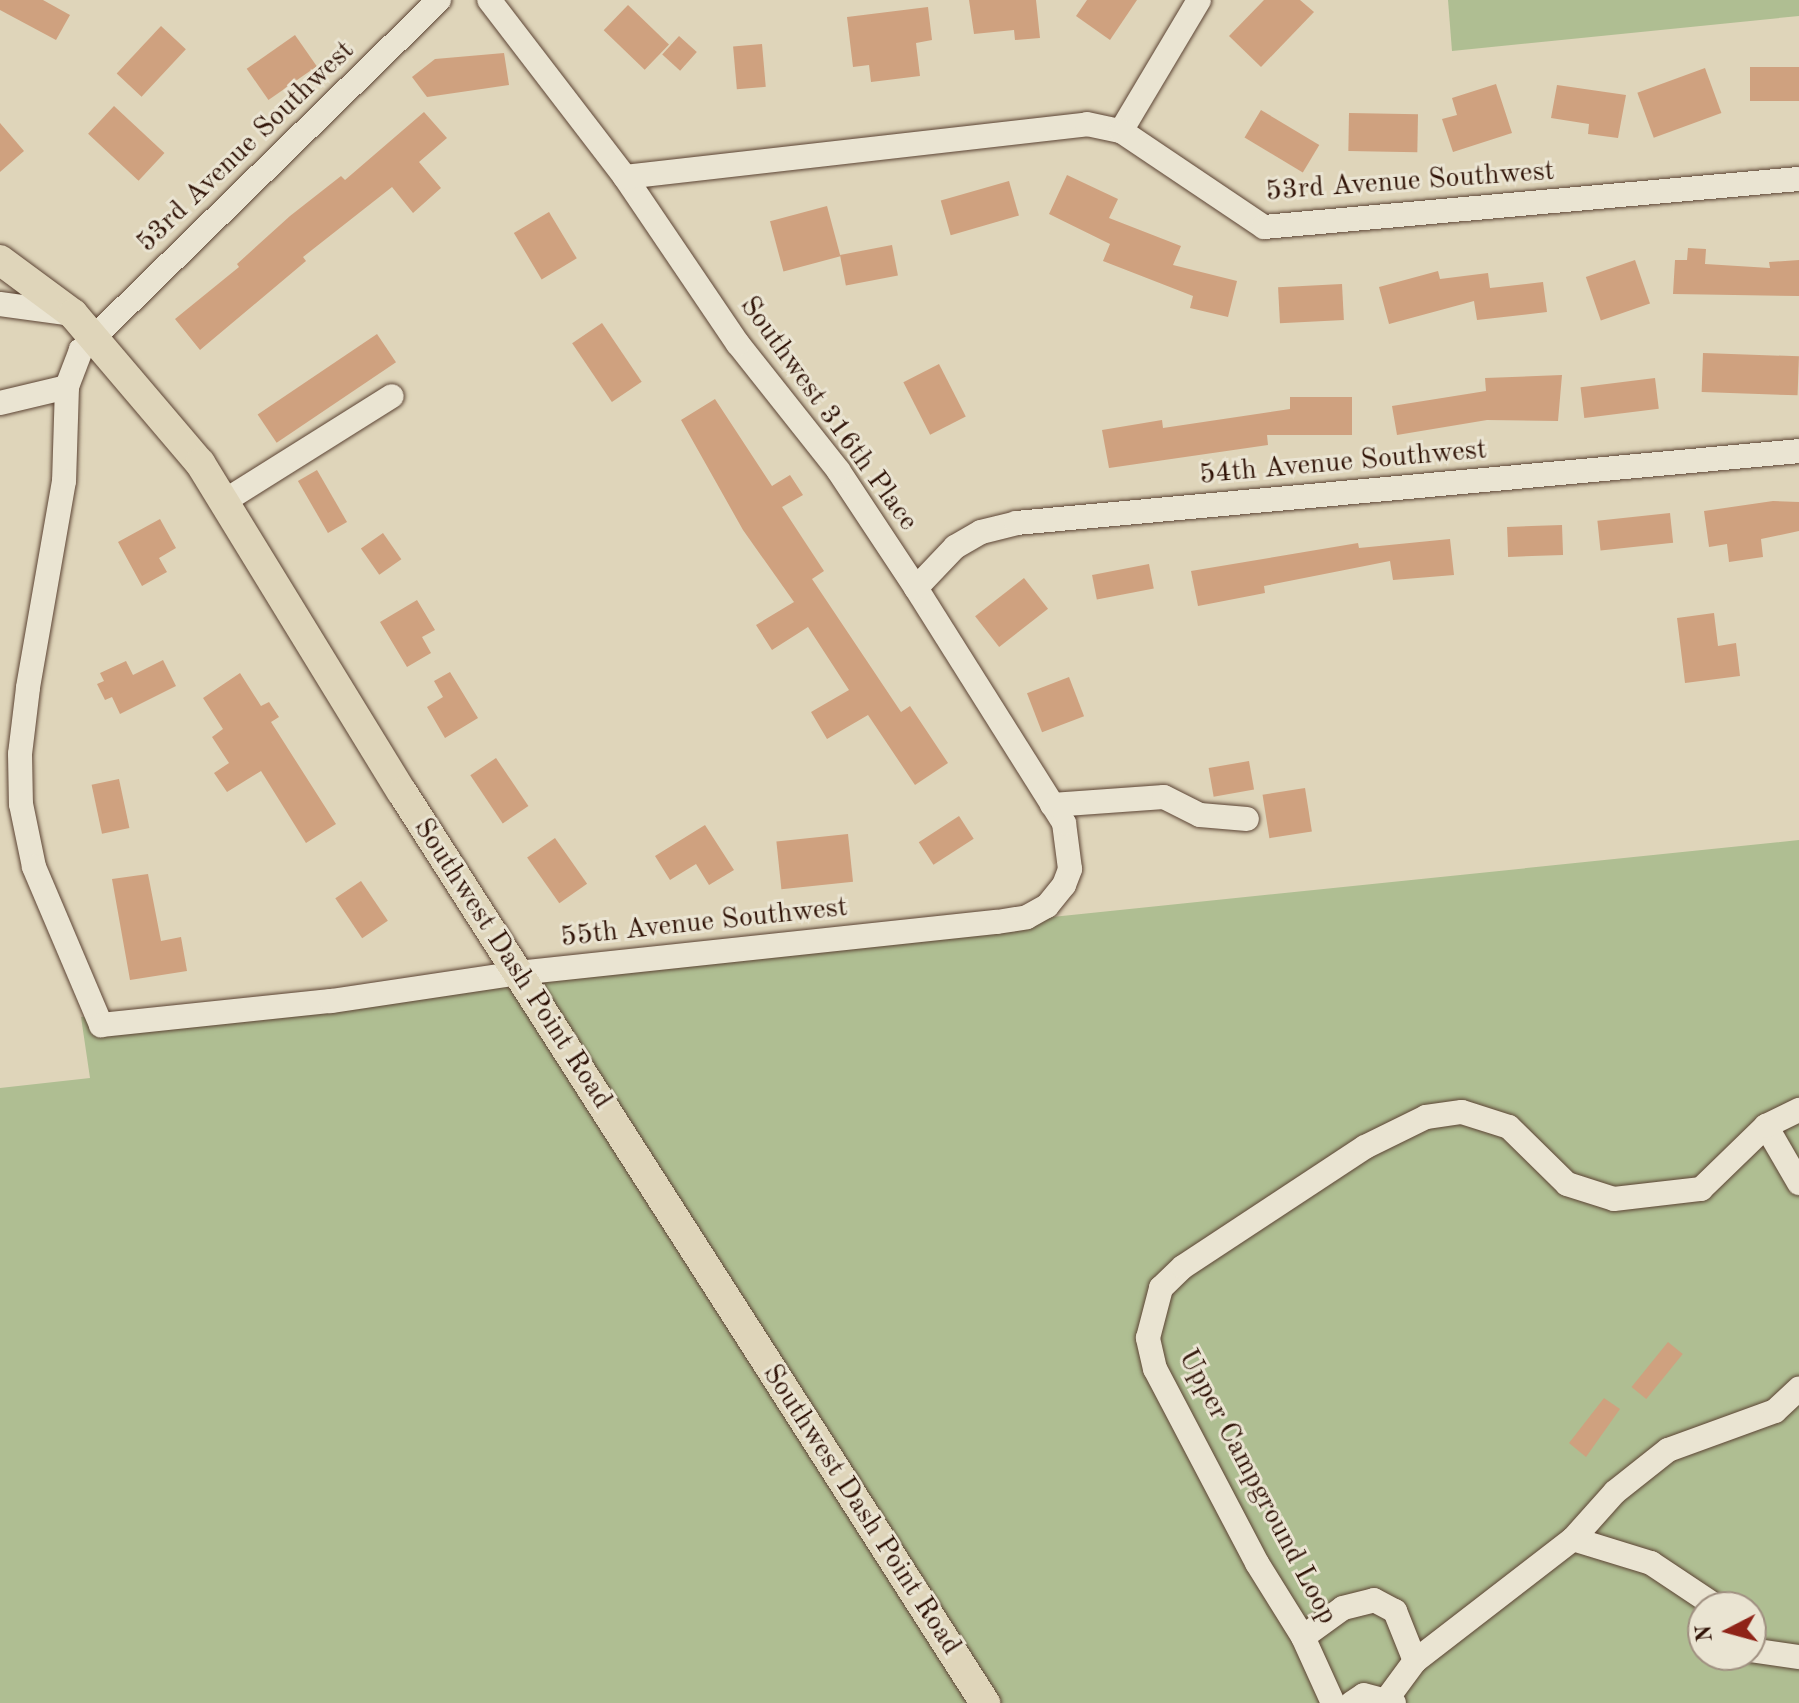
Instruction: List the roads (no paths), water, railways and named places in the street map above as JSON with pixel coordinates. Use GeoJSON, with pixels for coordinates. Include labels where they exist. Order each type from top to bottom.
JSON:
{"type":"FeatureCollection","features":[{"type":"Feature","properties":{"kind":"main road","name":"Southwest Dash Point Road"},"geometry":{"type":"LineString","coordinates":[[0,260],[73,314],[95,336],[200,463],[518,973],[985,1703]]}},
{"type":"Feature","properties":{"kind":"street","name":"53rd Avenue Southwest"},"geometry":{"type":"LineString","coordinates":[[101,1025],[34,867],[21,804],[20,754],[28,688],[64,481],[67,387],[81,350],[439,0]]}},
{"type":"Feature","properties":{"kind":"street","name":"Southwest 316th Place"},"geometry":{"type":"LineString","coordinates":[[489,0],[625,177],[738,344],[838,470],[916,588],[1064,823],[1068,847],[1064,885]]}},
{"type":"Feature","properties":{"kind":"street"},"geometry":{"type":"LineString","coordinates":[[1121,131],[1199,0]]}},
{"type":"Feature","properties":{"kind":"street","name":"53rd Avenue Southwest"},"geometry":{"type":"LineString","coordinates":[[625,177],[1087,124],[1121,131],[1264,227],[1799,179]]}},
{"type":"Feature","properties":{"kind":"street"},"geometry":{"type":"LineString","coordinates":[[0,304],[73,314]]}},
{"type":"Feature","properties":{"kind":"street"},"geometry":{"type":"LineString","coordinates":[[0,403],[67,387]]}},
{"type":"Feature","properties":{"kind":"street"},"geometry":{"type":"LineString","coordinates":[[223,502],[392,396]]}},
{"type":"Feature","properties":{"kind":"street","name":"54th Avenue Southwest"},"geometry":{"type":"LineString","coordinates":[[916,588],[955,547],[981,532],[1016,523],[1799,451]]}},
{"type":"Feature","properties":{"kind":"street"},"geometry":{"type":"LineString","coordinates":[[1052,805],[1164,797],[1200,815],[1247,819]]}},
{"type":"Feature","properties":{"kind":"street","name":"55th Avenue Southwest"},"geometry":{"type":"LineString","coordinates":[[101,1025],[331,1001],[518,973],[997,922],[1027,917],[1047,906],[1064,885]]}},
{"type":"Feature","properties":{"kind":"street","name":"Upper Campground Loop"},"geometry":{"type":"LineString","coordinates":[[1333,1703],[1303,1637],[1257,1563],[1155,1369],[1148,1338],[1161,1288],[1183,1267],[1365,1147],[1426,1117],[1462,1112],[1509,1127],[1567,1184],[1614,1199],[1701,1189],[1766,1126],[1799,1110]]}},
{"type":"Feature","properties":{"kind":"street"},"geometry":{"type":"LineString","coordinates":[[1766,1126],[1799,1183]]}},
{"type":"Feature","properties":{"kind":"street"},"geometry":{"type":"LineString","coordinates":[[1352,1703],[1364,1695],[1388,1701],[1415,1661],[1573,1539],[1615,1492],[1668,1450],[1775,1411],[1799,1389]]}},
{"type":"Feature","properties":{"kind":"street"},"geometry":{"type":"LineString","coordinates":[[1573,1539],[1651,1563],[1693,1591]]}},
{"type":"Feature","properties":{"kind":"street"},"geometry":{"type":"LineString","coordinates":[[1303,1637],[1343,1608],[1374,1600],[1395,1611],[1415,1661]]}},
{"type":"Feature","properties":{"kind":"street"},"geometry":{"type":"LineString","coordinates":[[1767,1652],[1799,1657]]}}]}
